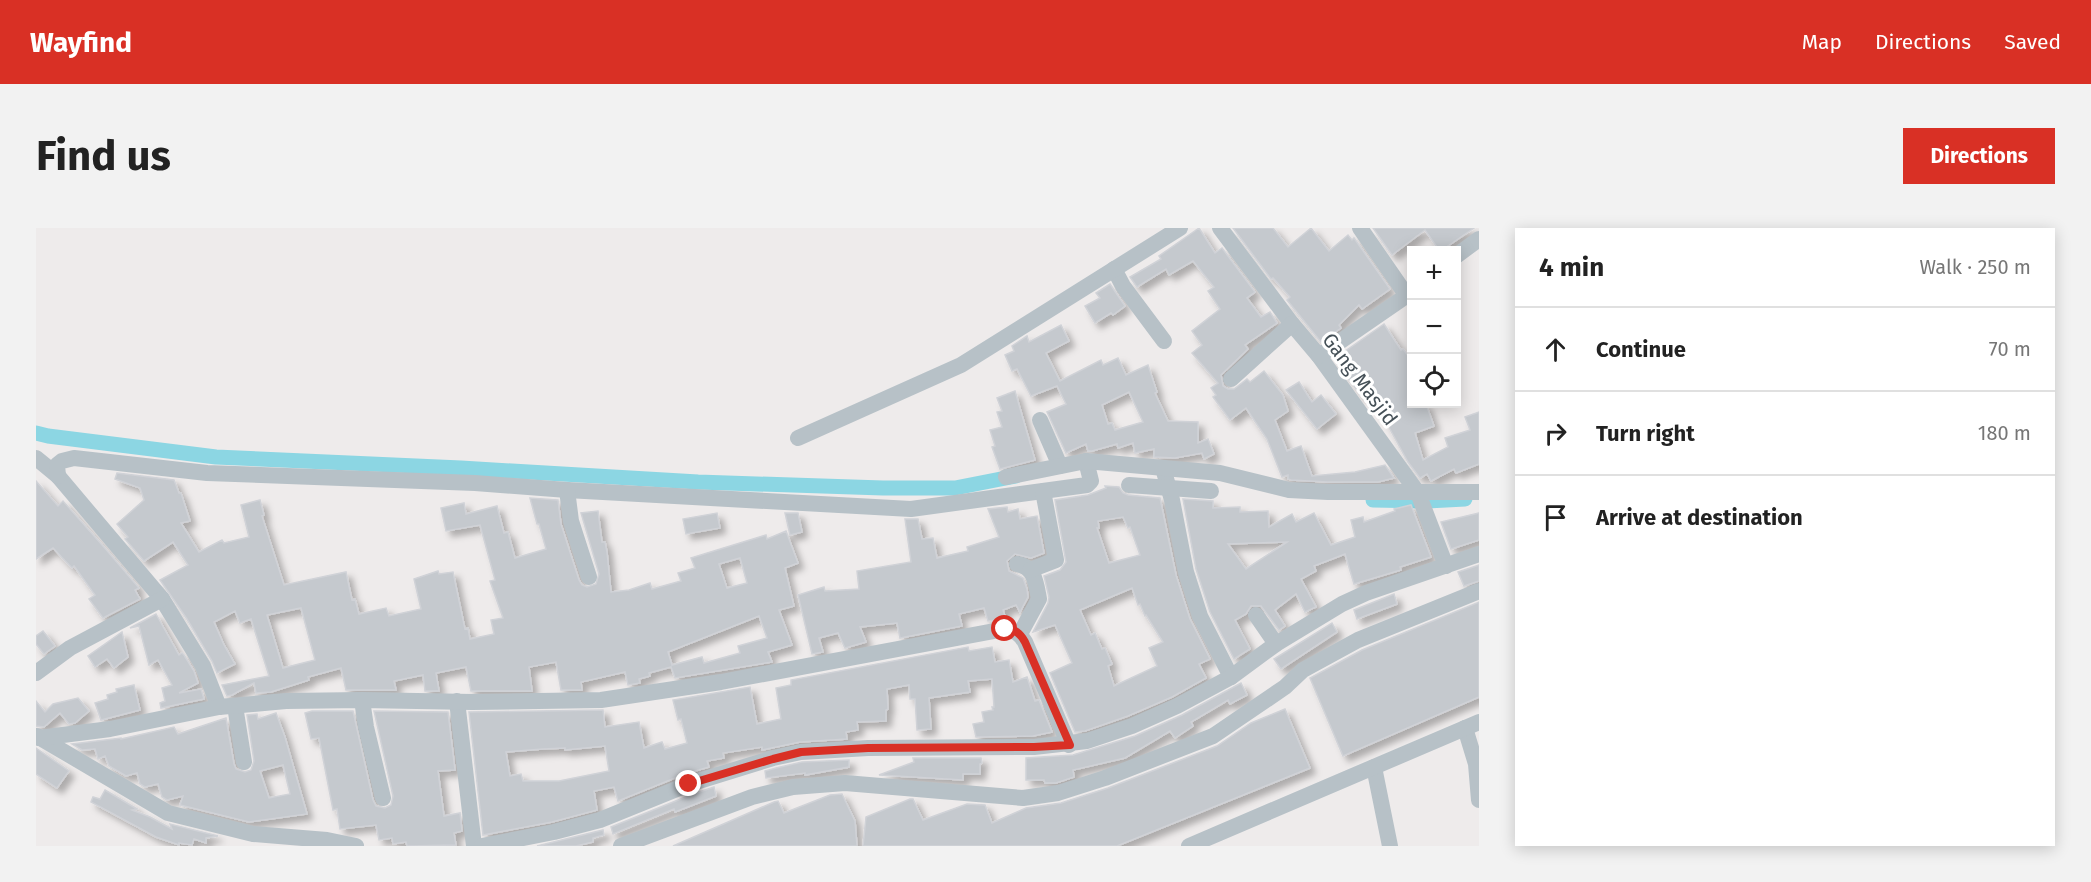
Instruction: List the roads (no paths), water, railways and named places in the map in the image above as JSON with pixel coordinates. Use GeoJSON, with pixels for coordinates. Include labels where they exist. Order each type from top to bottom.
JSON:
{"type":"FeatureCollection","features":[{"type":"Feature","properties":{"kind":"street"},"geometry":{"type":"LineString","coordinates":[[798,438],[961,365],[1180,228]]}},
{"type":"Feature","properties":{"kind":"street","name":"Gang Masjid"},"geometry":{"type":"LineString","coordinates":[[1220,228],[1319,356],[1418,494],[1446,566]]}},
{"type":"Feature","properties":{"kind":"street"},"geometry":{"type":"LineString","coordinates":[[1360,228],[1407,291]]}},
{"type":"Feature","properties":{"kind":"street"},"geometry":{"type":"LineString","coordinates":[[1461,252],[1479,239]]}},
{"type":"Feature","properties":{"kind":"street"},"geometry":{"type":"LineString","coordinates":[[1114,269],[1123,286],[1164,341]]}},
{"type":"Feature","properties":{"kind":"street"},"geometry":{"type":"LineString","coordinates":[[1319,356],[1407,295]]}},
{"type":"Feature","properties":{"kind":"street"},"geometry":{"type":"LineString","coordinates":[[1231,380],[1292,324]]}},
{"type":"Feature","properties":{"kind":"street"},"geometry":{"type":"LineString","coordinates":[[1040,420],[1060,466]]}},
{"type":"Feature","properties":{"kind":"street"},"geometry":{"type":"LineString","coordinates":[[36,458],[58,476],[162,599],[227,707],[244,762]]}},
{"type":"Feature","properties":{"kind":"street"},"geometry":{"type":"LineString","coordinates":[[58,476],[57,465],[74,458],[207,473],[474,483],[911,508],[1087,485],[1088,469]]}},
{"type":"Feature","properties":{"kind":"street"},"geometry":{"type":"LineString","coordinates":[[1006,477],[1060,466],[1166,481],[1211,491]]}},
{"type":"Feature","properties":{"kind":"street"},"geometry":{"type":"LineString","coordinates":[[1129,485],[1220,473],[1289,490],[1418,494],[1479,492]]}},
{"type":"Feature","properties":{"kind":"street"},"geometry":{"type":"LineString","coordinates":[[1166,481],[1186,572],[1200,616],[1231,677]]}},
{"type":"Feature","properties":{"kind":"street"},"geometry":{"type":"LineString","coordinates":[[567,490],[571,521],[589,577]]}},
{"type":"Feature","properties":{"kind":"street"},"geometry":{"type":"LineString","coordinates":[[1020,634],[1039,599],[1033,576],[1023,567],[1056,560],[1043,491]]}},
{"type":"Feature","properties":{"kind":"street"},"geometry":{"type":"LineString","coordinates":[[482,846],[554,832],[600,820],[689,784],[801,752],[868,748],[1034,747],[1070,745],[1087,741],[1132,726],[1177,706],[1231,677],[1276,644],[1342,604],[1366,593],[1479,554]]}},
{"type":"Feature","properties":{"kind":"street"},"geometry":{"type":"LineString","coordinates":[[621,846],[752,797],[793,787],[845,783],[1023,798],[1058,793],[1105,778],[1213,736],[1285,687],[1312,665],[1358,640],[1479,591]]}},
{"type":"Feature","properties":{"kind":"street"},"geometry":{"type":"LineString","coordinates":[[36,673],[70,648],[162,599]]}},
{"type":"Feature","properties":{"kind":"street"},"geometry":{"type":"LineString","coordinates":[[1257,615],[1276,644]]}},
{"type":"Feature","properties":{"kind":"street"},"geometry":{"type":"LineString","coordinates":[[38,737],[110,729],[227,707],[286,701],[601,700],[721,682],[1012,629],[1020,634],[1070,745]]}},
{"type":"Feature","properties":{"kind":"street"},"geometry":{"type":"LineString","coordinates":[[362,700],[383,798]]}},
{"type":"Feature","properties":{"kind":"street"},"geometry":{"type":"LineString","coordinates":[[457,701],[474,846]]}},
{"type":"Feature","properties":{"kind":"street"},"geometry":{"type":"LineString","coordinates":[[1190,846],[1472,725],[1479,800]]}},
{"type":"Feature","properties":{"kind":"street"},"geometry":{"type":"LineString","coordinates":[[38,737],[168,813],[253,834],[327,840],[357,846]]}},
{"type":"Feature","properties":{"kind":"street"},"geometry":{"type":"LineString","coordinates":[[1374,767],[1390,846]]}},
{"type":"Feature","properties":{"kind":"waterway"},"geometry":{"type":"LineString","coordinates":[[36,433],[216,457],[698,482],[955,488],[1016,476]]}},
{"type":"Feature","properties":{"kind":"waterway"},"geometry":{"type":"LineString","coordinates":[[1373,500],[1465,499]]}}]}
